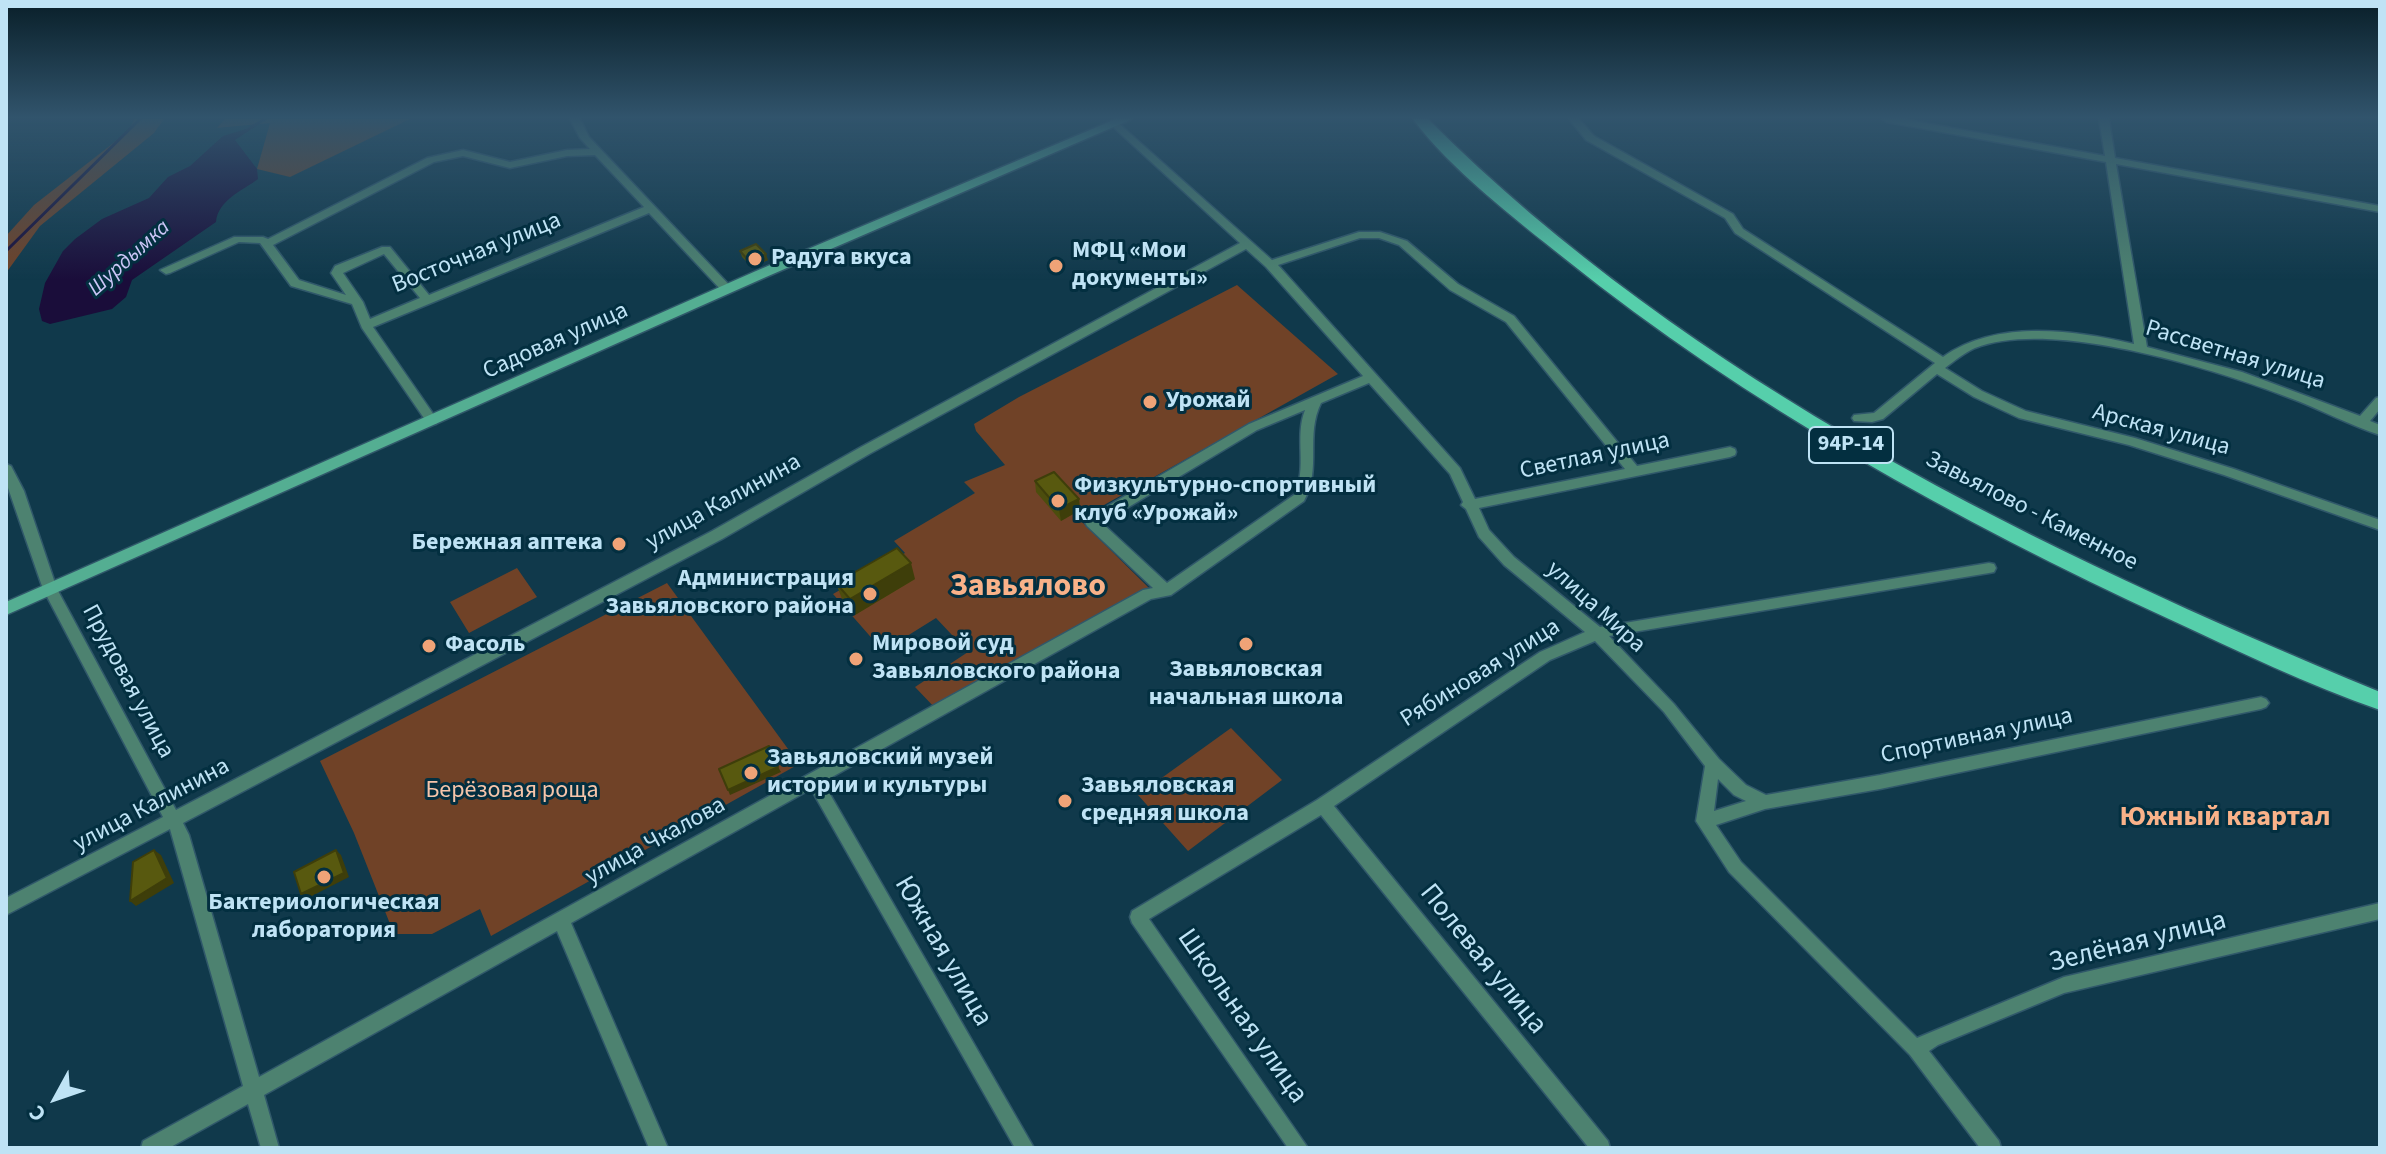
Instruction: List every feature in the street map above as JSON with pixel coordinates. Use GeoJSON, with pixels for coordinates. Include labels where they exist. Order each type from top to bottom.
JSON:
{"type":"FeatureCollection","features":[{"type":"Feature","properties":{"kind":"main road","name":"Завьялово - Каменное"},"geometry":{"type":"LineString","coordinates":[[1474,173],[1593,273],[1685,340],[1827,431],[2070,564],[2226,637],[2380,701]]}},
{"type":"Feature","properties":{"kind":"street"},"geometry":{"type":"LineString","coordinates":[[266,244],[406,173]]}},
{"type":"Feature","properties":{"kind":"street"},"geometry":{"type":"LineString","coordinates":[[618,173],[727,289]]}},
{"type":"Feature","properties":{"kind":"street","name":"Садовая улица"},"geometry":{"type":"LineString","coordinates":[[6,609],[727,289],[999,173]]}},
{"type":"Feature","properties":{"kind":"street","name":"улица Мира"},"geometry":{"type":"LineString","coordinates":[[1175,173],[1270,264],[1455,471],[1468,505],[1484,533],[1509,561],[1599,635],[1669,708],[1713,764],[1740,790],[1765,802]]}},
{"type":"Feature","properties":{"kind":"street","name":"Арская улица"},"geometry":{"type":"LineString","coordinates":[[1652,173],[1729,216],[1739,231],[1989,400],[2023,415],[2144,446],[2380,525]]}},
{"type":"Feature","properties":{"kind":"street"},"geometry":{"type":"LineString","coordinates":[[2111,173],[2141,349]]}},
{"type":"Feature","properties":{"kind":"street"},"geometry":{"type":"LineString","coordinates":[[2184,173],[2380,209]]}},
{"type":"Feature","properties":{"kind":"street","name":"Восточная улица"},"geometry":{"type":"LineString","coordinates":[[366,325],[651,208]]}},
{"type":"Feature","properties":{"kind":"street"},"geometry":{"type":"LineString","coordinates":[[1270,264],[1359,235],[1380,235],[1403,243],[1454,287],[1510,319],[1634,471]]}},
{"type":"Feature","properties":{"kind":"street"},"geometry":{"type":"LineString","coordinates":[[166,270],[238,239],[263,240],[295,283],[357,302]]}},
{"type":"Feature","properties":{"kind":"street","name":"улица Калинина"},"geometry":{"type":"LineString","coordinates":[[6,907],[717,535],[866,450],[1248,243]]}},
{"type":"Feature","properties":{"kind":"street"},"geometry":{"type":"LineString","coordinates":[[426,298],[386,249],[339,269],[337,273],[357,302],[366,325],[432,421]]}},
{"type":"Feature","properties":{"kind":"street","name":"Рассветная улица"},"geometry":{"type":"LineString","coordinates":[[1858,418],[1877,417],[1940,366],[1972,345],[2006,337],[2087,340],[2141,349],[2294,395],[2380,430]]}},
{"type":"Feature","properties":{"kind":"street"},"geometry":{"type":"LineString","coordinates":[[1166,591],[1092,522],[1253,427],[1371,377]]}},
{"type":"Feature","properties":{"kind":"street"},"geometry":{"type":"LineString","coordinates":[[2362,422],[2380,401]]}},
{"type":"Feature","properties":{"kind":"street","name":"улица Чкалова"},"geometry":{"type":"LineString","coordinates":[[150,1148],[815,782],[1148,594],[1166,591],[1299,498],[1309,479],[1305,430],[1308,413],[1315,402]]}},
{"type":"Feature","properties":{"kind":"street","name":"Светлая улица"},"geometry":{"type":"LineString","coordinates":[[1468,505],[1730,452]]}},
{"type":"Feature","properties":{"kind":"street","name":"Прудовая улица"},"geometry":{"type":"LineString","coordinates":[[6,469],[17,491],[50,589],[174,819],[270,1148]]}},
{"type":"Feature","properties":{"kind":"street","name":"Рябиновая улица"},"geometry":{"type":"LineString","coordinates":[[1138,917],[1323,805],[1545,656],[1579,640],[1989,568]]}},
{"type":"Feature","properties":{"kind":"street","name":"Спортивная улица"},"geometry":{"type":"LineString","coordinates":[[1704,821],[1765,802],[1896,779],[2261,703]]}},
{"type":"Feature","properties":{"kind":"street"},"geometry":{"type":"LineString","coordinates":[[1713,764],[1704,821],[1735,867],[1916,1049],[1992,1148]]}},
{"type":"Feature","properties":{"kind":"street","name":"Южная улица"},"geometry":{"type":"LineString","coordinates":[[815,782],[1025,1148]]}},
{"type":"Feature","properties":{"kind":"street","name":"Полевая улица"},"geometry":{"type":"LineString","coordinates":[[1323,805],[1601,1148]]}},
{"type":"Feature","properties":{"kind":"street","name":"Зелёная улица"},"geometry":{"type":"LineString","coordinates":[[1916,1049],[1932,1039],[2064,985],[2380,911]]}},
{"type":"Feature","properties":{"kind":"street","name":"Школьная улица"},"geometry":{"type":"LineString","coordinates":[[1138,917],[1299,1148]]}},
{"type":"Feature","properties":{"kind":"street"},"geometry":{"type":"LineString","coordinates":[[561,921],[659,1148]]}},
{"type":"Feature","properties":{"kind":"green space"},"geometry":{"type":"Polygon","coordinates":[[[75,173],[105,173],[40,226],[6,273],[6,236],[34,205],[75,173]]]}},
{"type":"Feature","properties":{"kind":"green space"},"geometry":{"type":"Polygon","coordinates":[[[273,173],[299,173],[290,177],[273,173]]]}},
{"type":"Feature","properties":{"kind":"green space"},"geometry":{"type":"Polygon","coordinates":[[[1237,285],[1338,374],[1079,519],[1149,588],[936,709],[915,687],[968,652],[936,618],[883,651],[833,594],[905,553],[894,541],[975,493],[964,482],[1005,465],[976,431],[974,424],[1019,397],[1237,285]]]}},
{"type":"Feature","properties":{"kind":"green space"},"geometry":{"type":"Polygon","coordinates":[[[517,568],[537,597],[469,633],[450,602],[517,568]]]}},
{"type":"Feature","properties":{"kind":"green space","name":"Берёзовая роща"},"geometry":{"type":"Polygon","coordinates":[[[667,583],[799,764],[491,936],[480,909],[432,934],[394,934],[354,833],[320,761],[667,583]]]}},
{"type":"Feature","properties":{"kind":"green space"},"geometry":{"type":"Polygon","coordinates":[[[1231,728],[1282,780],[1188,851],[1138,795],[1231,728]]]}},
{"type":"Feature","properties":{"kind":"water","name":"Шурдымка"},"geometry":{"type":"Polygon","coordinates":[[[176,173],[257,173],[258,179],[226,202],[216,222],[132,280],[126,297],[112,309],[50,324],[42,321],[39,309],[45,283],[63,251],[102,219],[149,198],[168,177],[176,173]]]}},
{"type":"Feature","properties":{"kind":"building"},"geometry":{"type":"Polygon","coordinates":[[[756,244],[766,254],[750,262],[740,251],[756,244]]]}},
{"type":"Feature","properties":{"kind":"building"},"geometry":{"type":"Polygon","coordinates":[[[1054,472],[1079,499],[1059,509],[1035,481],[1054,472]]]}},
{"type":"Feature","properties":{"kind":"building"},"geometry":{"type":"Polygon","coordinates":[[[897,548],[911,563],[850,599],[836,583],[897,548]]]}},
{"type":"Feature","properties":{"kind":"building","name":"Завьяловский музей истории и культуры"},"geometry":{"type":"Polygon","coordinates":[[[769,746],[778,767],[728,790],[719,769],[769,746]]]}},
{"type":"Feature","properties":{"kind":"building"},"geometry":{"type":"Polygon","coordinates":[[[154,850],[167,878],[130,901],[133,862],[154,850]]]}},
{"type":"Feature","properties":{"kind":"building","name":"Бактериологическая лаборатория"},"geometry":{"type":"Polygon","coordinates":[[[336,850],[344,873],[301,894],[294,872],[336,850]]]}},
{"type":"Feature","properties":{"kind":"waterway"},"geometry":{"type":"LineString","coordinates":[[6,251],[85,173]]}},
{"type":"Feature","properties":{"kind":"place","name":"Радуга вкуса"},"geometry":{"type":"Point","coordinates":[755,259]}},
{"type":"Feature","properties":{"kind":"place","name":"МФЦ «Мои документы»"},"geometry":{"type":"Point","coordinates":[1056,266]}},
{"type":"Feature","properties":{"kind":"place","name":"Урожай"},"geometry":{"type":"Point","coordinates":[1150,402]}},
{"type":"Feature","properties":{"kind":"place","name":"Физкультурно-спортивный клуб «Урожай»"},"geometry":{"type":"Point","coordinates":[1058,501]}},
{"type":"Feature","properties":{"kind":"place","name":"Бережная аптека"},"geometry":{"type":"Point","coordinates":[619,544]}},
{"type":"Feature","properties":{"kind":"place","name":"Администрация Завьяловского района"},"geometry":{"type":"Point","coordinates":[870,594]}},
{"type":"Feature","properties":{"kind":"place","name":"Завьяловская начальная школа"},"geometry":{"type":"Point","coordinates":[1246,644]}},
{"type":"Feature","properties":{"kind":"place","name":"Фасоль"},"geometry":{"type":"Point","coordinates":[429,646]}},
{"type":"Feature","properties":{"kind":"place","name":"Мировой суд Завьяловского района"},"geometry":{"type":"Point","coordinates":[856,659]}},
{"type":"Feature","properties":{"kind":"place","name":"Завьяловский музей истории и культуры"},"geometry":{"type":"Point","coordinates":[751,773]}},
{"type":"Feature","properties":{"kind":"place","name":"Завьяловская средняя школа"},"geometry":{"type":"Point","coordinates":[1065,801]}},
{"type":"Feature","properties":{"kind":"place","name":"Бактериологическая лаборатория"},"geometry":{"type":"Point","coordinates":[324,877]}},
{"type":"Feature","properties":{"kind":"district","name":"Завьялово"},"geometry":{"type":"Point","coordinates":[1028,588]}},
{"type":"Feature","properties":{"kind":"district","name":"Южный квартал"},"geometry":{"type":"Point","coordinates":[2225,819]}}]}
